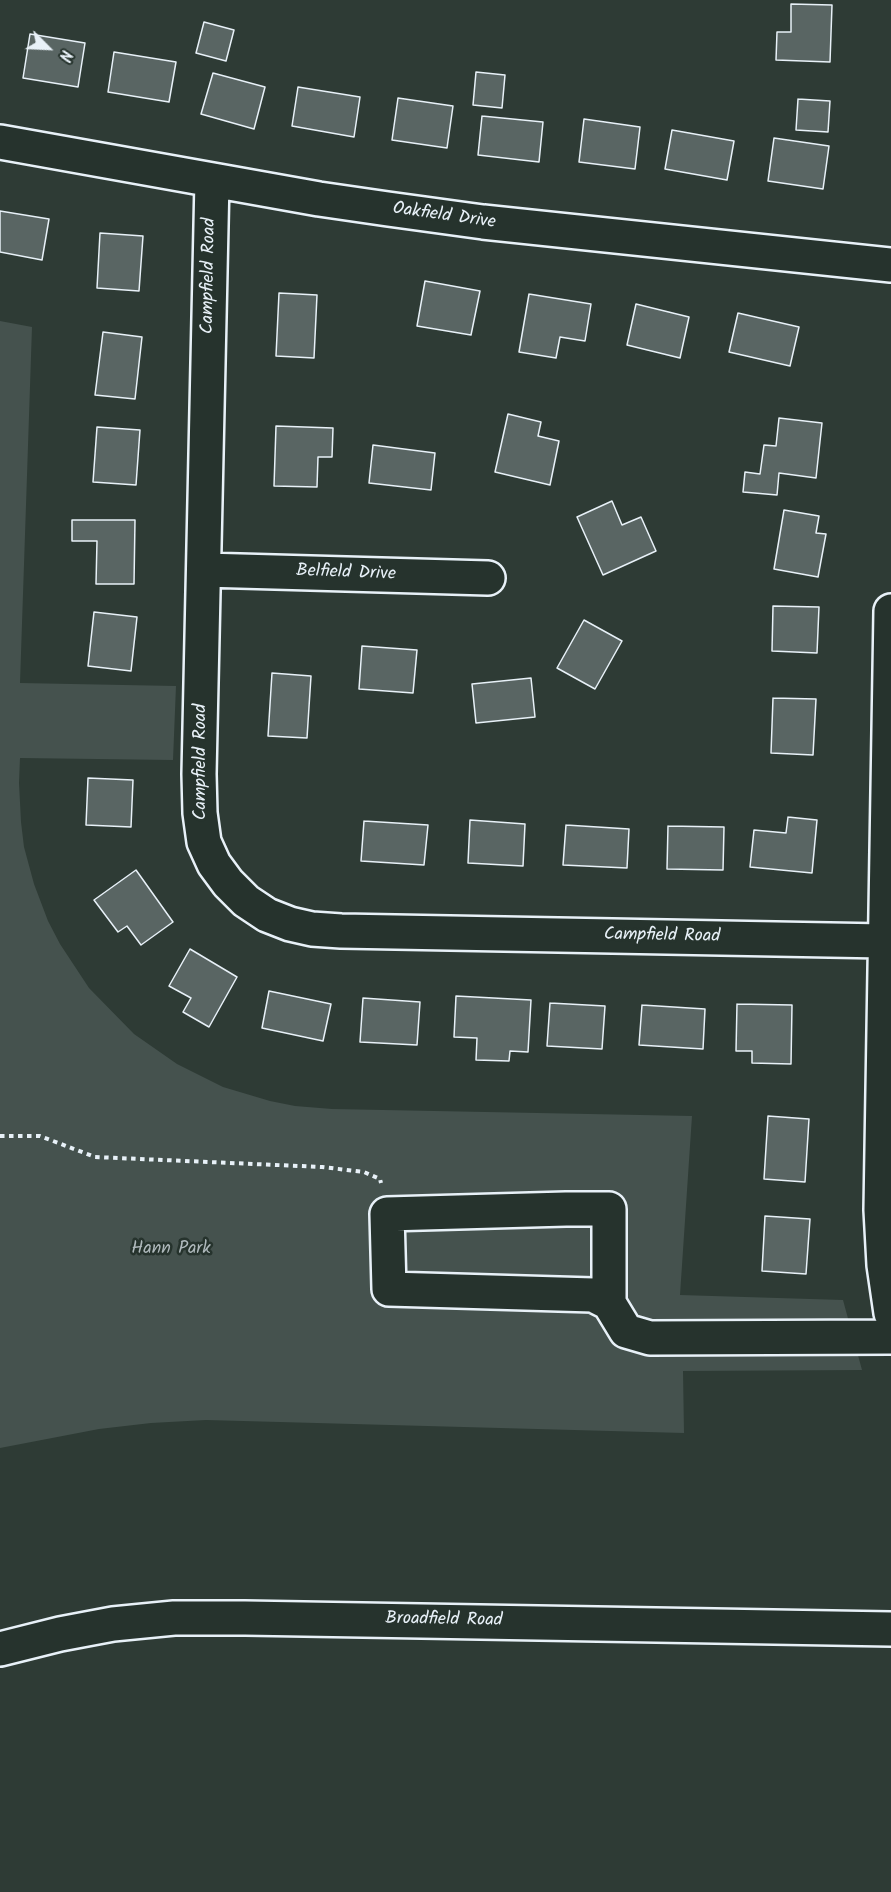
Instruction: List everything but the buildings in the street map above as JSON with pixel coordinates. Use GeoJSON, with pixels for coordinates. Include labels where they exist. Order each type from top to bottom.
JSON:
{"type":"FeatureCollection","features":[{"type":"Feature","properties":{"kind":"street","name":"Oakfield Drive"},"geometry":{"type":"LineString","coordinates":[[0,142],[330,201],[483,222],[891,265]]}},
{"type":"Feature","properties":{"kind":"street","name":"Campfield Road"},"geometry":{"type":"LineString","coordinates":[[212,180],[199,774],[200,813],[204,842],[214,864],[228,883],[246,901],[267,915],[290,924],[341,931],[884,941]]}},
{"type":"Feature","properties":{"kind":"street","name":"Belfield Drive"},"geometry":{"type":"LineString","coordinates":[[204,570],[488,578]]}},
{"type":"Feature","properties":{"kind":"street"},"geometry":{"type":"LineString","coordinates":[[891,611],[881,1210],[884,1265],[891,1313]]}},
{"type":"Feature","properties":{"kind":"street"},"geometry":{"type":"LineString","coordinates":[[609,1303],[593,1295],[389,1289],[387,1214],[609,1209],[609,1303],[626,1331],[650,1338],[891,1337]]}},
{"type":"Feature","properties":{"kind":"street","name":"Broadfield Road"},"geometry":{"type":"LineString","coordinates":[[0,1649],[113,1624],[174,1618],[891,1629]]}},
{"type":"Feature","properties":{"kind":"path"},"geometry":{"type":"LineString","coordinates":[[0,1136],[40,1136],[95,1157],[322,1167],[364,1172],[380,1179],[387,1214]]}},
{"type":"Feature","properties":{"kind":"green space","name":"Hann Park"},"geometry":{"type":"Polygon","coordinates":[[[0,321],[32,327],[20,683],[176,686],[173,760],[20,758],[21,822],[24,847],[34,884],[48,921],[60,944],[89,988],[134,1034],[177,1064],[223,1087],[270,1101],[332,1109],[692,1116],[680,1295],[843,1300],[862,1370],[683,1371],[684,1433],[206,1420],[99,1429],[0,1448],[0,321]]]}}]}
